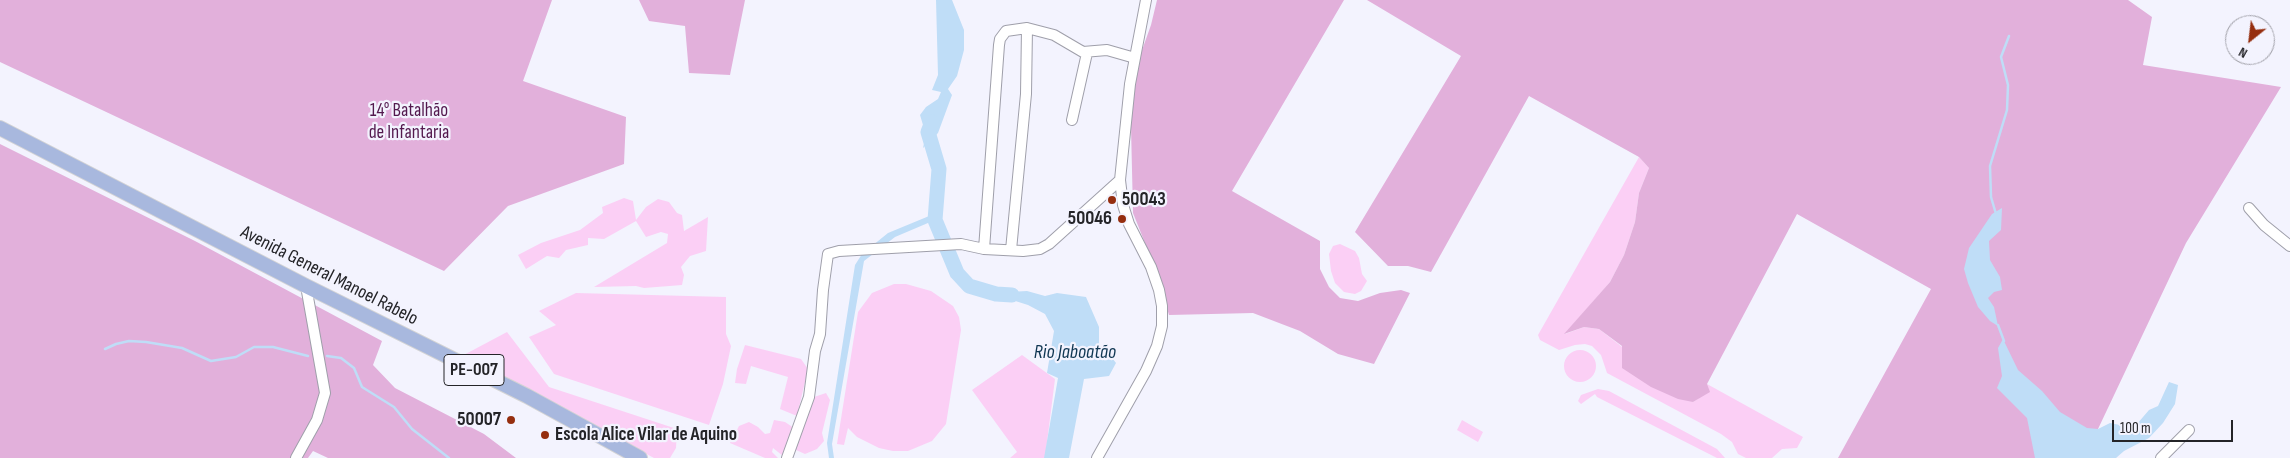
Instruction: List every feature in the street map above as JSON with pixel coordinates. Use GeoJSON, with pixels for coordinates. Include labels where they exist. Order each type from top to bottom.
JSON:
{"type":"FeatureCollection","features":[{"type":"Feature","properties":{"kind":"main road","name":"Avenida General Manoel Rabelo"},"geometry":{"type":"LineString","coordinates":[[0,128],[116,186],[306,286],[527,396],[638,457]]}},
{"type":"Feature","properties":{"kind":"street"},"geometry":{"type":"LineString","coordinates":[[1097,458],[1146,371],[1158,346],[1162,326],[1162,306],[1159,290],[1151,267],[1129,224],[1123,205],[1120,180],[1130,84],[1146,0]]}},
{"type":"Feature","properties":{"kind":"street"},"geometry":{"type":"LineString","coordinates":[[984,248],[999,45],[1000,39],[1006,31],[1027,28],[1054,35],[1071,47],[1087,53],[1108,50],[1135,58]]}},
{"type":"Feature","properties":{"kind":"street"},"geometry":{"type":"LineString","coordinates":[[1011,250],[1026,94],[1027,28]]}},
{"type":"Feature","properties":{"kind":"street"},"geometry":{"type":"LineString","coordinates":[[1072,120],[1087,53]]}},
{"type":"Feature","properties":{"kind":"street"},"geometry":{"type":"LineString","coordinates":[[787,458],[809,397],[815,351],[820,334],[828,254],[853,250],[961,244],[984,248],[1032,251],[1049,244],[1120,180]]}},
{"type":"Feature","properties":{"kind":"street"},"geometry":{"type":"LineString","coordinates":[[2249,208],[2264,225],[2290,246]]}},
{"type":"Feature","properties":{"kind":"street"},"geometry":{"type":"LineString","coordinates":[[296,458],[317,420],[325,393],[306,286]]}},
{"type":"Feature","properties":{"kind":"street"},"geometry":{"type":"LineString","coordinates":[[2161,458],[2189,430]]}},
{"type":"Feature","properties":{"kind":"shaded area"},"geometry":{"type":"Polygon","coordinates":[[[1639,157],[1649,168],[1639,193],[1635,222],[1624,255],[1610,282],[1565,334],[1584,327],[1599,329],[1693,402],[1699,398],[1707,384],[1803,437],[1797,448],[1782,449],[1772,458],[1746,458],[1738,454],[1732,442],[1721,434],[1607,373],[1601,355],[1592,346],[1585,344],[1575,345],[1559,350],[1540,340],[1538,335],[1639,157]]]}},
{"type":"Feature","properties":{"kind":"shaded area"},"geometry":{"type":"Polygon","coordinates":[[[624,198],[633,201],[636,220],[646,207],[658,199],[669,202],[677,213],[682,215],[684,231],[708,217],[706,251],[690,256],[681,267],[684,275],[682,285],[644,288],[636,286],[594,287],[667,243],[668,234],[661,232],[646,237],[636,221],[604,239],[588,238],[588,245],[566,250],[559,258],[547,256],[526,269],[518,255],[541,243],[580,230],[603,213],[602,207],[624,198]]]}},
{"type":"Feature","properties":{"kind":"shaded area"},"geometry":{"type":"Polygon","coordinates":[[[1340,244],[1355,251],[1359,258],[1362,274],[1367,281],[1361,291],[1355,294],[1344,292],[1335,283],[1331,271],[1329,254],[1333,246],[1340,244]]]}},
{"type":"Feature","properties":{"kind":"shaded area"},"geometry":{"type":"Polygon","coordinates":[[[894,284],[906,284],[931,291],[953,306],[959,317],[961,330],[946,424],[932,441],[908,451],[893,451],[879,448],[857,437],[848,428],[844,445],[837,444],[858,312],[872,293],[894,284]]]}},
{"type":"Feature","properties":{"kind":"shaded area"},"geometry":{"type":"Polygon","coordinates":[[[576,293],[726,297],[726,334],[731,346],[723,384],[709,425],[554,374],[529,337],[556,325],[539,311],[576,293]]]}},
{"type":"Feature","properties":{"kind":"shaded area"},"geometry":{"type":"Polygon","coordinates":[[[507,332],[549,387],[677,429],[676,448],[670,458],[654,458],[526,389],[460,357],[507,332]]]}},
{"type":"Feature","properties":{"kind":"shaded area"},"geometry":{"type":"Polygon","coordinates":[[[745,345],[801,359],[808,369],[797,416],[780,409],[788,377],[751,366],[746,384],[735,383],[737,369],[745,345]]]}},
{"type":"Feature","properties":{"kind":"shaded area"},"geometry":{"type":"Polygon","coordinates":[[[1580,350],[1591,355],[1596,366],[1591,377],[1580,382],[1569,377],[1564,366],[1569,355],[1580,350]]]}},
{"type":"Feature","properties":{"kind":"shaded area"},"geometry":{"type":"Polygon","coordinates":[[[1022,355],[1055,379],[1045,458],[1010,458],[1017,452],[972,390],[1022,355]]]}},
{"type":"Feature","properties":{"kind":"shaded area"},"geometry":{"type":"Polygon","coordinates":[[[1598,389],[1609,391],[1717,449],[1725,458],[1717,458],[1597,397],[1595,394],[1581,404],[1578,401],[1581,395],[1598,389]]]}},
{"type":"Feature","properties":{"kind":"shaded area"},"geometry":{"type":"Polygon","coordinates":[[[826,393],[830,400],[822,433],[824,441],[817,449],[805,454],[796,450],[796,446],[783,456],[773,448],[772,452],[778,458],[765,458],[730,443],[739,426],[749,422],[765,434],[770,433],[774,420],[785,422],[794,428],[811,398],[826,393]]]}},
{"type":"Feature","properties":{"kind":"shaded area"},"geometry":{"type":"Polygon","coordinates":[[[1462,420],[1483,432],[1478,442],[1457,430],[1462,420]]]}},
{"type":"Feature","properties":{"kind":"green space","name":"14° Batalhão de Infantaria"},"geometry":{"type":"Polygon","coordinates":[[[0,0],[552,0],[523,81],[626,117],[624,164],[508,206],[444,271],[0,62],[0,0]]]}},
{"type":"Feature","properties":{"kind":"green space"},"geometry":{"type":"Polygon","coordinates":[[[639,0],[745,0],[730,75],[689,73],[685,26],[649,21],[639,0]]]}},
{"type":"Feature","properties":{"kind":"green space"},"geometry":{"type":"Polygon","coordinates":[[[1157,0],[1344,0],[1232,191],[1320,241],[1320,269],[1329,287],[1340,298],[1358,301],[1380,293],[1401,290],[1410,293],[1374,364],[1338,354],[1300,331],[1253,313],[1169,315],[1155,268],[1133,213],[1130,84],[1151,25],[1157,0]]]}},
{"type":"Feature","properties":{"kind":"green space"},"geometry":{"type":"Polygon","coordinates":[[[1367,0],[2128,0],[2152,17],[2143,65],[2281,87],[2186,243],[2098,429],[2104,458],[1838,458],[1931,289],[1797,214],[1707,384],[1710,392],[1693,402],[1678,399],[1651,387],[1622,368],[1622,346],[1599,329],[1584,327],[1564,334],[1610,282],[1624,255],[1635,222],[1639,193],[1649,168],[1639,157],[1529,96],[1431,272],[1408,266],[1388,266],[1355,232],[1461,56],[1367,0]]]}},
{"type":"Feature","properties":{"kind":"green space"},"geometry":{"type":"Polygon","coordinates":[[[0,144],[195,241],[382,341],[373,365],[395,388],[484,434],[516,458],[328,458],[313,451],[308,458],[0,458],[0,144]]]}},
{"type":"Feature","properties":{"kind":"water"},"geometry":{"type":"Polygon","coordinates":[[[936,0],[952,0],[964,30],[964,50],[957,76],[948,89],[952,95],[938,133],[923,148],[926,135],[920,115],[926,107],[938,99],[941,92],[932,90],[938,75],[936,0]]]}},
{"type":"Feature","properties":{"kind":"water"},"geometry":{"type":"Polygon","coordinates":[[[2002,208],[2001,230],[1989,241],[1990,260],[2000,277],[2002,290],[1994,292],[1988,298],[1994,307],[1998,326],[1990,321],[1978,307],[1964,269],[1969,248],[1992,214],[2002,208]]]}},
{"type":"Feature","properties":{"kind":"water"},"geometry":{"type":"Polygon","coordinates":[[[934,214],[935,220],[895,237],[864,261],[832,444],[834,458],[829,458],[827,443],[855,265],[862,254],[888,233],[934,214]]]}},
{"type":"Feature","properties":{"kind":"water","name":"Rio Jaboatão"},"geometry":{"type":"Polygon","coordinates":[[[1027,291],[1045,296],[1057,293],[1086,297],[1099,327],[1099,352],[1106,350],[1116,363],[1109,376],[1084,379],[1069,458],[1044,458],[1058,378],[1047,373],[1054,331],[1045,314],[1028,305],[990,293],[1027,291]]]}},
{"type":"Feature","properties":{"kind":"water"},"geometry":{"type":"Polygon","coordinates":[[[2003,339],[2018,370],[2042,391],[2060,412],[2087,428],[2098,429],[2110,423],[2125,426],[2137,424],[2149,410],[2158,406],[2169,382],[2178,385],[2175,404],[2163,423],[2149,438],[2124,451],[2116,458],[2035,458],[2027,418],[1997,388],[2002,376],[1998,348],[2003,339]]]}},
{"type":"Feature","properties":{"kind":"waterway"},"geometry":{"type":"LineString","coordinates":[[1996,214],[1991,197],[1990,166],[2007,110],[2008,85],[2001,57],[2009,36]]}},
{"type":"Feature","properties":{"kind":"waterway","name":"Rio Jaboatão"},"geometry":{"type":"LineString","coordinates":[[932,122],[928,132],[939,169],[935,220],[957,273],[969,286],[996,294],[1012,295]]}},
{"type":"Feature","properties":{"kind":"waterway"},"geometry":{"type":"LineString","coordinates":[[1998,325],[2004,341]]}},
{"type":"Feature","properties":{"kind":"waterway"},"geometry":{"type":"LineString","coordinates":[[105,349],[129,341],[182,348],[211,361],[236,357],[254,347],[273,347],[308,356]]}},
{"type":"Feature","properties":{"kind":"waterway"},"geometry":{"type":"LineString","coordinates":[[327,356],[341,358],[354,368],[362,387],[394,407],[412,429],[449,458]]}},
{"type":"Feature","properties":{"kind":"place","name":"50043"},"geometry":{"type":"Point","coordinates":[1112,200]}},
{"type":"Feature","properties":{"kind":"place","name":"50046"},"geometry":{"type":"Point","coordinates":[1122,219]}},
{"type":"Feature","properties":{"kind":"place","name":"50007"},"geometry":{"type":"Point","coordinates":[511,420]}},
{"type":"Feature","properties":{"kind":"place","name":"Escola Alice Vilar de Aquino"},"geometry":{"type":"Point","coordinates":[545,435]}}]}
